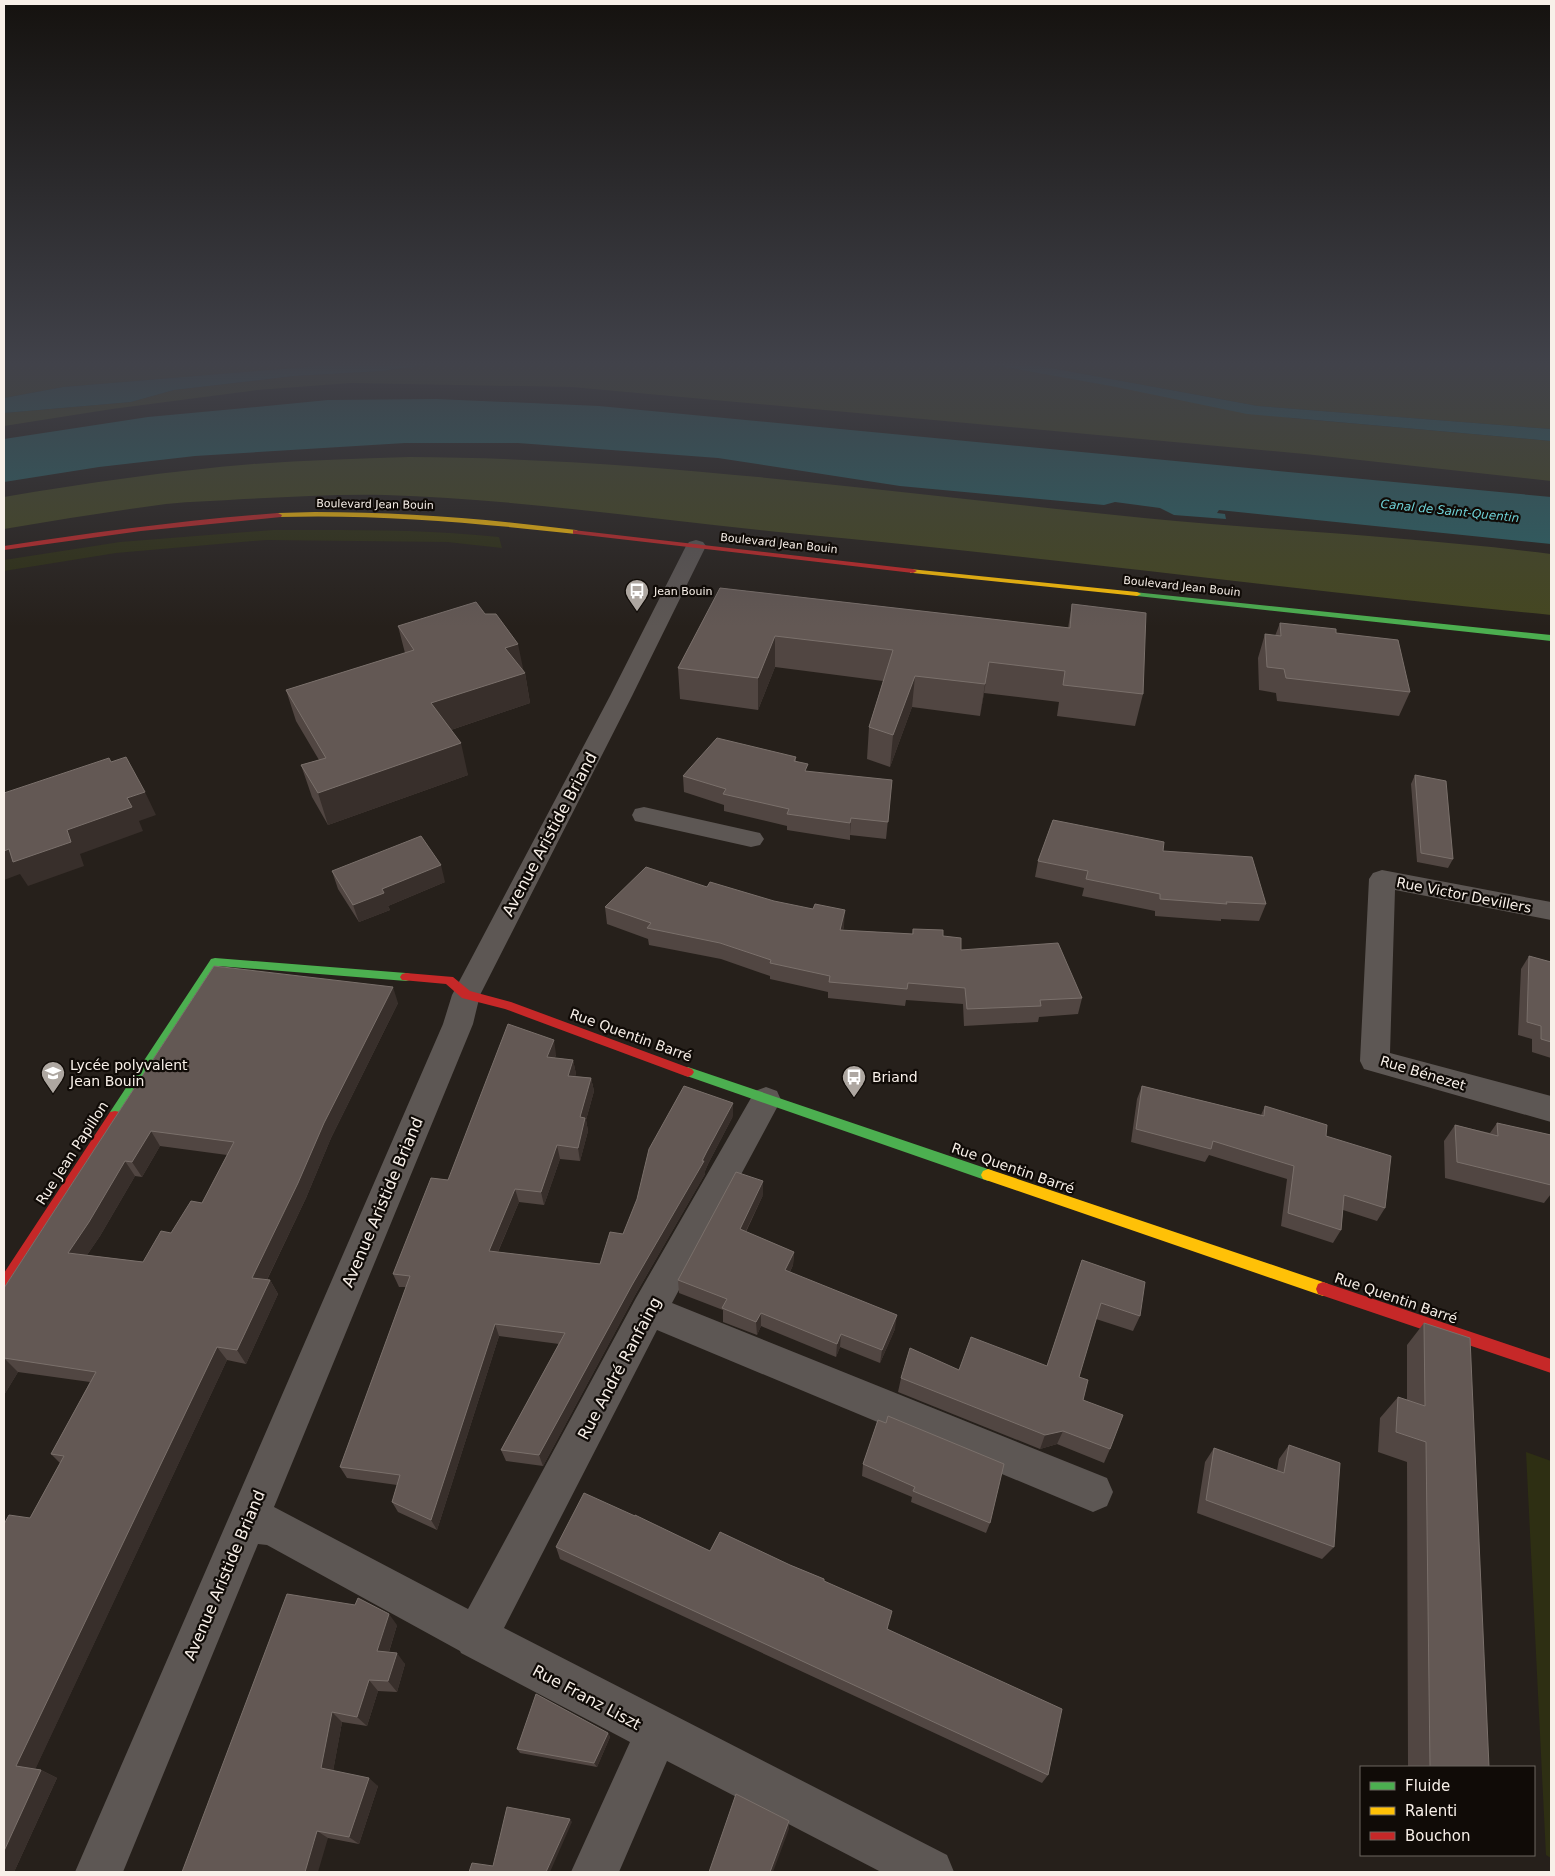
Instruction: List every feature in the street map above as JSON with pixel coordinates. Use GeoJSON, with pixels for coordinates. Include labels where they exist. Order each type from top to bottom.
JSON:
{"type":"FeatureCollection","features":[{"type":"Feature","properties":{"kind":"street","name":"Boulevard Jean Bouin"},"geometry":{"type":"LineString","coordinates":[[4,548],[119,530],[188,522],[280,515],[354,514],[476,520],[773,556],[1551,638]]}},
{"type":"Feature","properties":{"kind":"street","name":"Avenue Aristide Briand"},"geometry":{"type":"LineString","coordinates":[[99,1872],[458,1024],[466,995],[621,696],[696,546]]}},
{"type":"Feature","properties":{"kind":"street"},"geometry":{"type":"LineString","coordinates":[[644,815],[751,838]]}},
{"type":"Feature","properties":{"kind":"street","name":"Rue Victor Devillers"},"geometry":{"type":"LineString","coordinates":[[1380,975],[1382,879],[1551,911]]}},
{"type":"Feature","properties":{"kind":"street","name":"Rue Jean Papillon"},"geometry":{"type":"LineString","coordinates":[[4,1285],[216,962],[449,980],[466,995]]}},
{"type":"Feature","properties":{"kind":"street","name":"Rue Bénezet"},"geometry":{"type":"LineString","coordinates":[[1380,975],[1375,1061],[1551,1109]]}},
{"type":"Feature","properties":{"kind":"street","name":"Rue Quentin Barré"},"geometry":{"type":"LineString","coordinates":[[466,995],[507,1006],[766,1100],[1551,1366]]}},
{"type":"Feature","properties":{"kind":"street","name":"Rue André Ranfaing"},"geometry":{"type":"LineString","coordinates":[[476,1638],[649,1310],[766,1100]]}},
{"type":"Feature","properties":{"kind":"street"},"geometry":{"type":"LineString","coordinates":[[649,1310],[1093,1492]]}},
{"type":"Feature","properties":{"kind":"street","name":"Rue Franz Liszt"},"geometry":{"type":"LineString","coordinates":[[246,1522],[272,1526],[476,1638],[657,1733],[930,1872]]}},
{"type":"Feature","properties":{"kind":"street"},"geometry":{"type":"LineString","coordinates":[[595,1872],[657,1733]]}},
{"type":"Feature","properties":{"kind":"green space"},"geometry":{"type":"Polygon","coordinates":[[[1278,452],[1551,452],[1551,481],[1278,452]]]}},
{"type":"Feature","properties":{"kind":"green space"},"geometry":{"type":"Polygon","coordinates":[[[409,457],[501,459],[685,470],[1195,523],[1450,543],[1551,554],[1551,615],[980,552],[436,497],[350,495],[186,502],[4,529],[4,497],[190,470],[253,464],[409,457]]]}},
{"type":"Feature","properties":{"kind":"green space"},"geometry":{"type":"Polygon","coordinates":[[[273,530],[386,530],[471,534],[499,537],[502,548],[447,542],[266,540],[116,553],[4,571],[4,560],[120,542],[273,530]]]}},
{"type":"Feature","properties":{"kind":"green space"},"geometry":{"type":"Polygon","coordinates":[[[1526,1452],[1551,1461],[1551,1858],[1546,1855],[1526,1452]]]}},
{"type":"Feature","properties":{"kind":"water"},"geometry":{"type":"Polygon","coordinates":[[[4,452],[267,452],[195,456],[99,467],[4,482],[4,452]]]}},
{"type":"Feature","properties":{"kind":"water","name":"Canal de Saint-Quentin"},"geometry":{"type":"Polygon","coordinates":[[[632,452],[1075,452],[1551,497],[1551,544],[1219,510],[1217,513],[1225,514],[1226,519],[1174,515],[1160,508],[1115,502],[1104,505],[900,486],[718,458],[632,452]]]}},
{"type":"Feature","properties":{"kind":"building"},"geometry":{"type":"Polygon","coordinates":[[[720,588],[1070,628],[1072,604],[1146,613],[1143,694],[1063,685],[1065,671],[989,662],[985,684],[915,676],[893,735],[869,727],[893,650],[775,636],[758,678],[678,668],[720,588]]]}},
{"type":"Feature","properties":{"kind":"building"},"geometry":{"type":"Polygon","coordinates":[[[476,602],[485,614],[496,614],[518,644],[505,648],[525,673],[431,703],[461,743],[318,793],[301,765],[326,758],[286,690],[414,650],[398,626],[476,602]]]}},
{"type":"Feature","properties":{"kind":"building"},"geometry":{"type":"Polygon","coordinates":[[[1280,623],[1336,629],[1336,633],[1398,640],[1410,692],[1286,678],[1284,669],[1267,667],[1265,634],[1281,636],[1280,623]]]}},
{"type":"Feature","properties":{"kind":"building"},"geometry":{"type":"Polygon","coordinates":[[[717,738],[796,757],[794,761],[808,764],[805,771],[892,780],[888,822],[851,818],[850,823],[787,814],[789,809],[723,794],[726,789],[683,776],[717,738]]]}},
{"type":"Feature","properties":{"kind":"building"},"geometry":{"type":"Polygon","coordinates":[[[126,757],[145,792],[127,798],[132,807],[67,830],[71,842],[13,862],[9,849],[4,851],[4,793],[109,758],[111,762],[126,757]]]}},
{"type":"Feature","properties":{"kind":"building"},"geometry":{"type":"Polygon","coordinates":[[[1415,775],[1446,781],[1453,859],[1421,853],[1415,775]]]}},
{"type":"Feature","properties":{"kind":"building"},"geometry":{"type":"Polygon","coordinates":[[[1053,820],[1164,842],[1163,851],[1252,857],[1266,904],[1226,902],[1227,904],[1160,899],[1160,894],[1086,879],[1088,871],[1038,861],[1053,820]]]}},
{"type":"Feature","properties":{"kind":"building"},"geometry":{"type":"Polygon","coordinates":[[[421,836],[441,865],[382,889],[384,893],[353,905],[332,871],[421,836]]]}},
{"type":"Feature","properties":{"kind":"building"},"geometry":{"type":"Polygon","coordinates":[[[646,867],[707,887],[710,882],[774,901],[813,909],[815,904],[845,910],[840,930],[913,934],[913,929],[943,930],[943,936],[961,938],[961,950],[1058,943],[1082,998],[1040,1000],[1041,1006],[967,1009],[965,988],[908,983],[907,989],[829,982],[830,976],[770,963],[771,960],[720,943],[647,928],[651,923],[605,907],[646,867]]]}},
{"type":"Feature","properties":{"kind":"building"},"geometry":{"type":"Polygon","coordinates":[[[1529,956],[1551,962],[1551,1042],[1541,1039],[1541,1026],[1527,1022],[1529,956]]]}},
{"type":"Feature","properties":{"kind":"building"},"geometry":{"type":"Polygon","coordinates":[[[214,966],[393,987],[324,1123],[298,1183],[252,1278],[270,1280],[237,1350],[217,1347],[16,1766],[41,1770],[4,1851],[4,1524],[9,1515],[30,1518],[64,1456],[51,1454],[96,1372],[4,1358],[4,1288],[214,966]],[[151,1131],[132,1162],[125,1161],[89,1222],[68,1253],[143,1262],[161,1231],[171,1233],[191,1201],[202,1203],[234,1142],[151,1131]]]}},
{"type":"Feature","properties":{"kind":"building"},"geometry":{"type":"Polygon","coordinates":[[[508,1024],[554,1040],[547,1057],[573,1060],[568,1076],[591,1078],[580,1117],[585,1118],[578,1148],[557,1145],[541,1192],[515,1189],[489,1251],[600,1264],[610,1232],[623,1234],[637,1199],[649,1149],[684,1086],[733,1103],[702,1161],[704,1161],[632,1285],[539,1455],[501,1450],[565,1333],[495,1324],[431,1520],[392,1502],[400,1475],[340,1467],[410,1276],[393,1274],[431,1178],[448,1180],[508,1024]]]}},
{"type":"Feature","properties":{"kind":"building"},"geometry":{"type":"Polygon","coordinates":[[[1142,1086],[1264,1116],[1265,1106],[1327,1125],[1326,1136],[1391,1156],[1385,1208],[1344,1195],[1341,1230],[1288,1213],[1294,1166],[1213,1141],[1211,1149],[1136,1129],[1142,1086]]]}},
{"type":"Feature","properties":{"kind":"building"},"geometry":{"type":"Polygon","coordinates":[[[1497,1123],[1551,1135],[1551,1185],[1457,1162],[1455,1125],[1498,1136],[1497,1123]]]}},
{"type":"Feature","properties":{"kind":"building"},"geometry":{"type":"Polygon","coordinates":[[[736,1172],[763,1181],[740,1229],[794,1252],[785,1270],[897,1315],[882,1350],[841,1334],[837,1344],[761,1313],[756,1322],[722,1308],[727,1299],[678,1280],[736,1172]]]}},
{"type":"Feature","properties":{"kind":"building"},"geometry":{"type":"Polygon","coordinates":[[[1082,1260],[1145,1282],[1140,1316],[1101,1303],[1079,1377],[1088,1380],[1083,1400],[1123,1415],[1110,1449],[1063,1431],[1045,1435],[901,1378],[910,1348],[959,1370],[971,1337],[1047,1366],[1082,1260]]]}},
{"type":"Feature","properties":{"kind":"building"},"geometry":{"type":"Polygon","coordinates":[[[1424,1323],[1470,1338],[1489,1766],[1430,1766],[1426,1442],[1396,1432],[1398,1397],[1425,1406],[1424,1323]]]}},
{"type":"Feature","properties":{"kind":"building"},"geometry":{"type":"Polygon","coordinates":[[[888,1416],[1004,1464],[990,1523],[913,1491],[915,1487],[863,1464],[878,1420],[886,1423],[888,1416]]]}},
{"type":"Feature","properties":{"kind":"building"},"geometry":{"type":"Polygon","coordinates":[[[1289,1445],[1340,1463],[1334,1547],[1206,1500],[1214,1448],[1284,1473],[1289,1445]]]}},
{"type":"Feature","properties":{"kind":"building"},"geometry":{"type":"Polygon","coordinates":[[[584,1493],[710,1551],[720,1532],[892,1611],[887,1629],[1062,1709],[1048,1775],[556,1547],[584,1493]]]}},
{"type":"Feature","properties":{"kind":"building"},"geometry":{"type":"Polygon","coordinates":[[[287,1594],[355,1605],[358,1598],[389,1614],[377,1651],[397,1653],[388,1681],[369,1680],[357,1717],[332,1712],[321,1768],[369,1778],[349,1837],[317,1831],[305,1872],[182,1872],[287,1594]]]}},
{"type":"Feature","properties":{"kind":"building"},"geometry":{"type":"Polygon","coordinates":[[[536,1694],[608,1733],[594,1763],[517,1749],[536,1694]]]}},
{"type":"Feature","properties":{"kind":"building"},"geometry":{"type":"Polygon","coordinates":[[[736,1794],[789,1821],[770,1872],[709,1872],[736,1794]]]}},
{"type":"Feature","properties":{"kind":"building"},"geometry":{"type":"Polygon","coordinates":[[[507,1807],[570,1819],[546,1872],[469,1872],[472,1863],[493,1866],[507,1807]]]}},
{"type":"Feature","properties":{"kind":"traffic: fast"},"geometry":{"type":"LineString","coordinates":[[1137,594],[1551,638]]}},
{"type":"Feature","properties":{"kind":"traffic: fast"},"geometry":{"type":"LineString","coordinates":[[115,1116],[215,962],[406,977]]}},
{"type":"Feature","properties":{"kind":"traffic: fast"},"geometry":{"type":"LineString","coordinates":[[688,1072],[988,1175]]}},
{"type":"Feature","properties":{"kind":"traffic: slow"},"geometry":{"type":"LineString","coordinates":[[278,515],[352,514],[427,517],[576,532]]}},
{"type":"Feature","properties":{"kind":"traffic: slow"},"geometry":{"type":"LineString","coordinates":[[913,571],[1137,594]]}},
{"type":"Feature","properties":{"kind":"traffic: slow"},"geometry":{"type":"LineString","coordinates":[[988,1175],[1323,1289]]}},
{"type":"Feature","properties":{"kind":"traffic: jam"},"geometry":{"type":"LineString","coordinates":[[4,548],[141,529],[278,515]]}},
{"type":"Feature","properties":{"kind":"traffic: jam"},"geometry":{"type":"LineString","coordinates":[[576,532],[913,571]]}},
{"type":"Feature","properties":{"kind":"traffic: jam"},"geometry":{"type":"LineString","coordinates":[[406,977],[449,980],[466,995],[507,1005],[688,1072]]}},
{"type":"Feature","properties":{"kind":"traffic: jam"},"geometry":{"type":"LineString","coordinates":[[4,1285],[115,1116]]}},
{"type":"Feature","properties":{"kind":"traffic: jam"},"geometry":{"type":"LineString","coordinates":[[1323,1289],[1551,1366]]}},
{"type":"Feature","properties":{"kind":"place","name":"Jean Bouin"},"geometry":{"type":"Point","coordinates":[637,612]}},
{"type":"Feature","properties":{"kind":"place","name":"Lycée polyvalent Jean Bouin"},"geometry":{"type":"Point","coordinates":[53,1094]}},
{"type":"Feature","properties":{"kind":"place","name":"Briand"},"geometry":{"type":"Point","coordinates":[854,1098]}}]}
